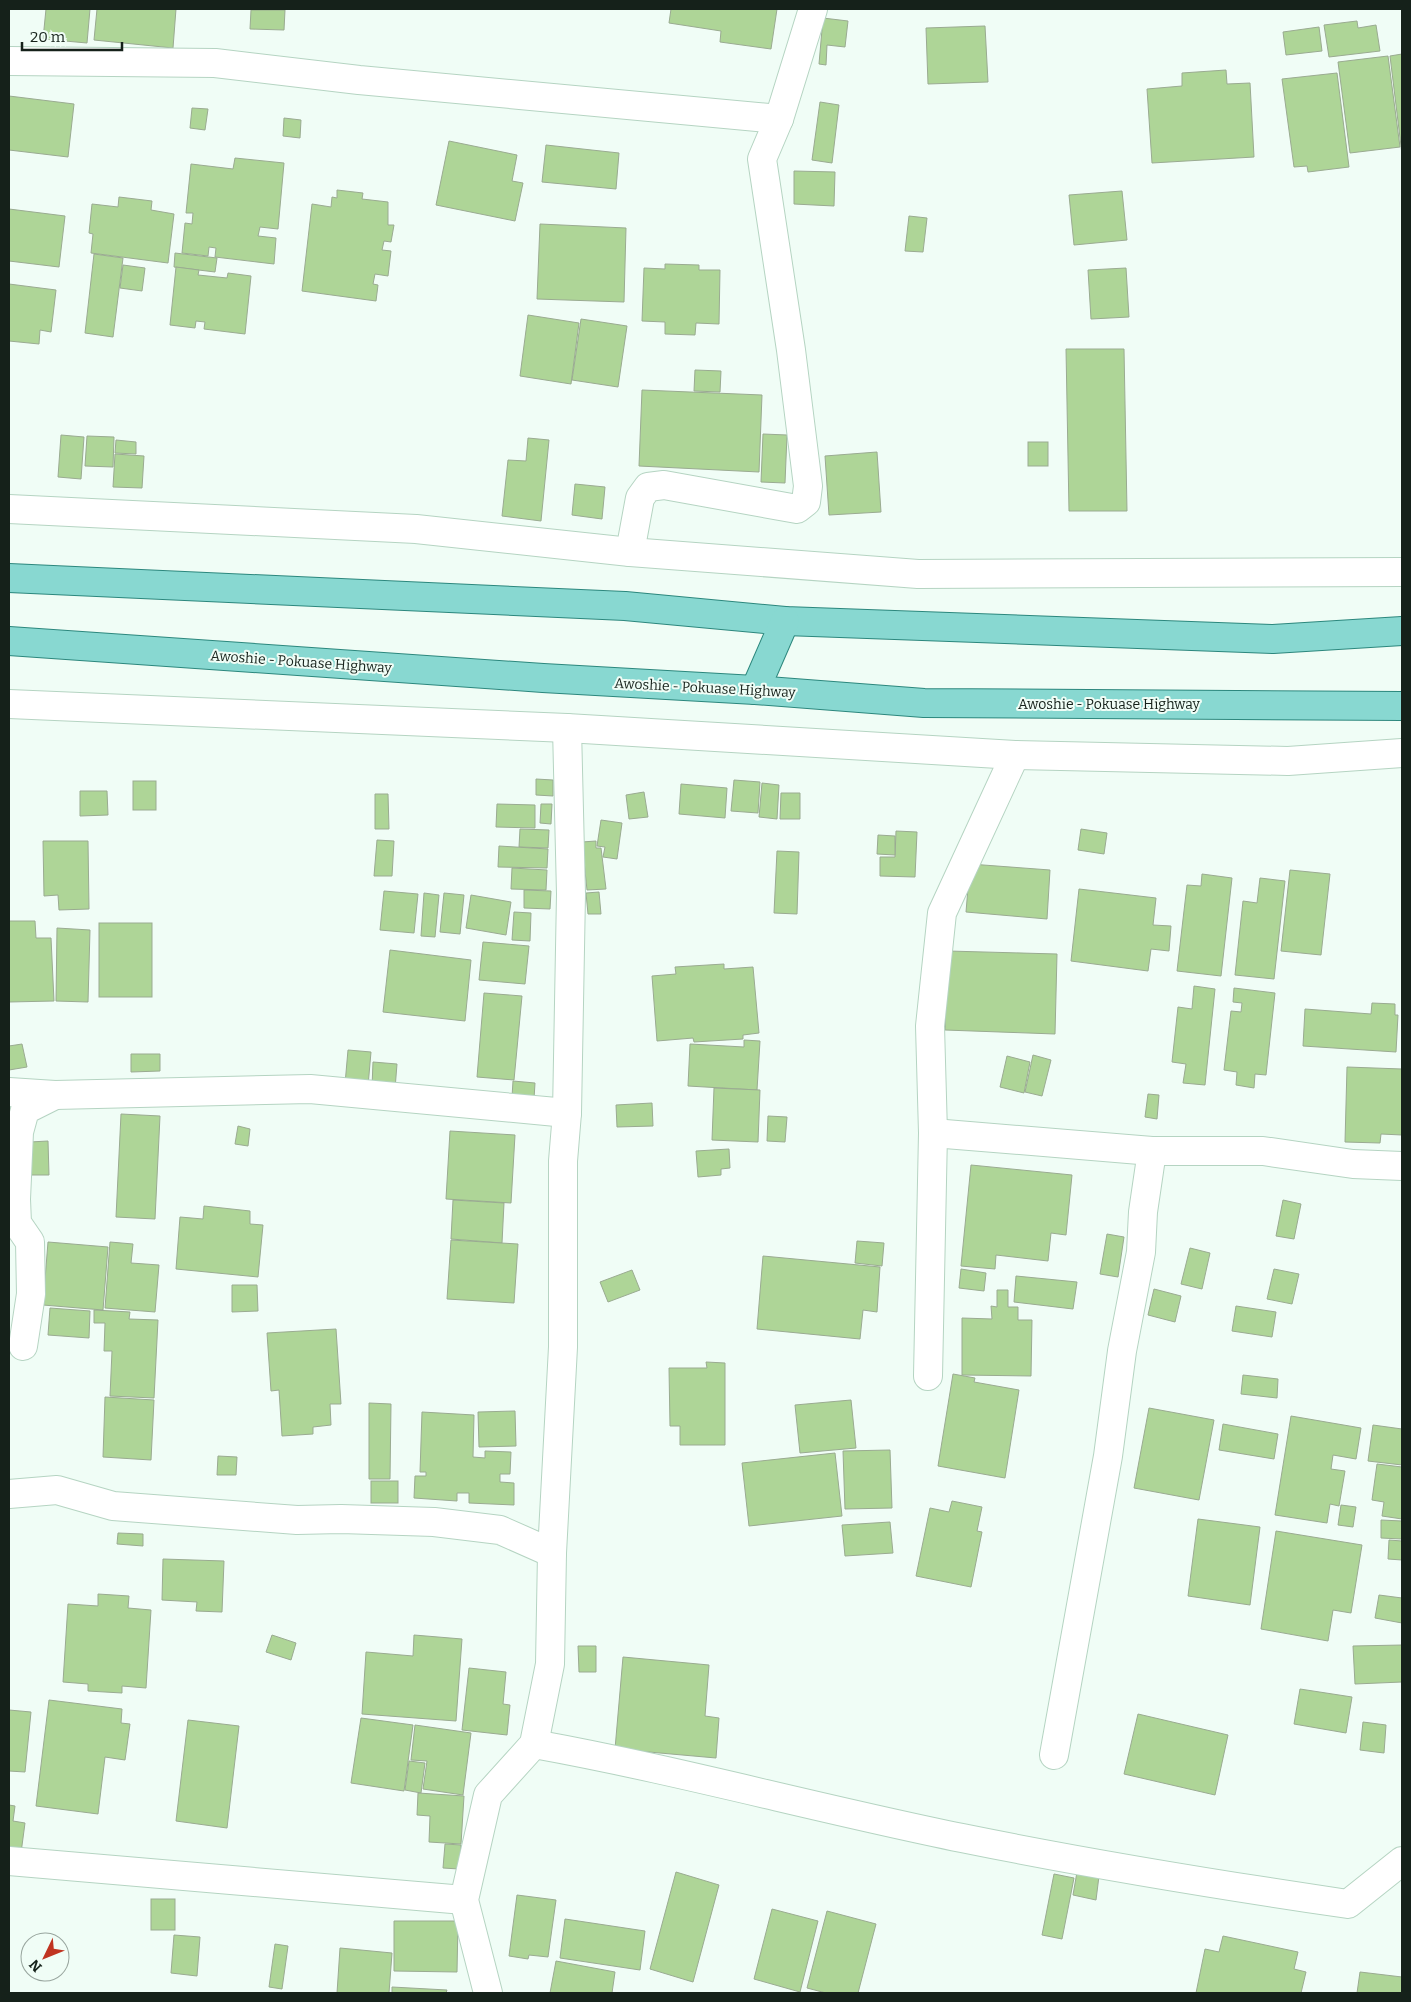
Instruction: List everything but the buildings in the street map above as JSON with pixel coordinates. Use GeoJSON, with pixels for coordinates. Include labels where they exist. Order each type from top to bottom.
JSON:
{"type":"FeatureCollection","features":[{"type":"Feature","properties":{"kind":"main road"},"geometry":{"type":"LineString","coordinates":[[9,578],[625,606],[785,621],[1274,639],[1402,631]]}},
{"type":"Feature","properties":{"kind":"main road"},"geometry":{"type":"LineString","coordinates":[[756,690],[785,621]]}},
{"type":"Feature","properties":{"kind":"main road","name":"Awoshie - Pokuase Highway"},"geometry":{"type":"LineString","coordinates":[[9,641],[543,678],[756,690],[924,703],[1402,706]]}},
{"type":"Feature","properties":{"kind":"street"},"geometry":{"type":"LineString","coordinates":[[630,552],[640,498],[648,487],[664,485],[797,509],[806,502],[808,486],[762,159],[779,119],[812,9]]}},
{"type":"Feature","properties":{"kind":"street"},"geometry":{"type":"LineString","coordinates":[[9,61],[215,63],[359,80],[779,119]]}},
{"type":"Feature","properties":{"kind":"street"},"geometry":{"type":"LineString","coordinates":[[9,510],[416,529],[630,552],[918,574],[1402,572]]}},
{"type":"Feature","properties":{"kind":"street"},"geometry":{"type":"LineString","coordinates":[[9,704],[567,728],[1015,755],[1288,761],[1402,753]]}},
{"type":"Feature","properties":{"kind":"street"},"geometry":{"type":"LineString","coordinates":[[488,1993],[464,1900],[488,1795],[534,1744],[550,1664],[552,1552],[563,1347],[563,1161],[567,1113],[571,894],[567,728]]}},
{"type":"Feature","properties":{"kind":"street"},"geometry":{"type":"LineString","coordinates":[[928,1376],[932,1133],[930,1026],[942,913],[1015,755]]}},
{"type":"Feature","properties":{"kind":"street"},"geometry":{"type":"LineString","coordinates":[[9,1092],[55,1095],[310,1089],[567,1113]]}},
{"type":"Feature","properties":{"kind":"street"},"geometry":{"type":"LineString","coordinates":[[23,1346],[31,1294],[30,1242],[18,1223],[16,1199],[19,1132],[25,1110],[55,1095]]}},
{"type":"Feature","properties":{"kind":"street"},"geometry":{"type":"LineString","coordinates":[[932,1133],[1152,1151],[1263,1151],[1353,1164],[1402,1166]]}},
{"type":"Feature","properties":{"kind":"street"},"geometry":{"type":"LineString","coordinates":[[1054,1755],[1108,1456],[1122,1351],[1142,1252],[1143,1212],[1152,1151]]}},
{"type":"Feature","properties":{"kind":"street"},"geometry":{"type":"LineString","coordinates":[[9,1494],[57,1490],[113,1506],[297,1520],[341,1519],[434,1522],[500,1530],[552,1552]]}},
{"type":"Feature","properties":{"kind":"street"},"geometry":{"type":"LineString","coordinates":[[534,1744],[615,1759],[961,1838],[1205,1883],[1348,1904],[1402,1861]]}},
{"type":"Feature","properties":{"kind":"street"},"geometry":{"type":"LineString","coordinates":[[9,1861],[464,1900]]}}]}
